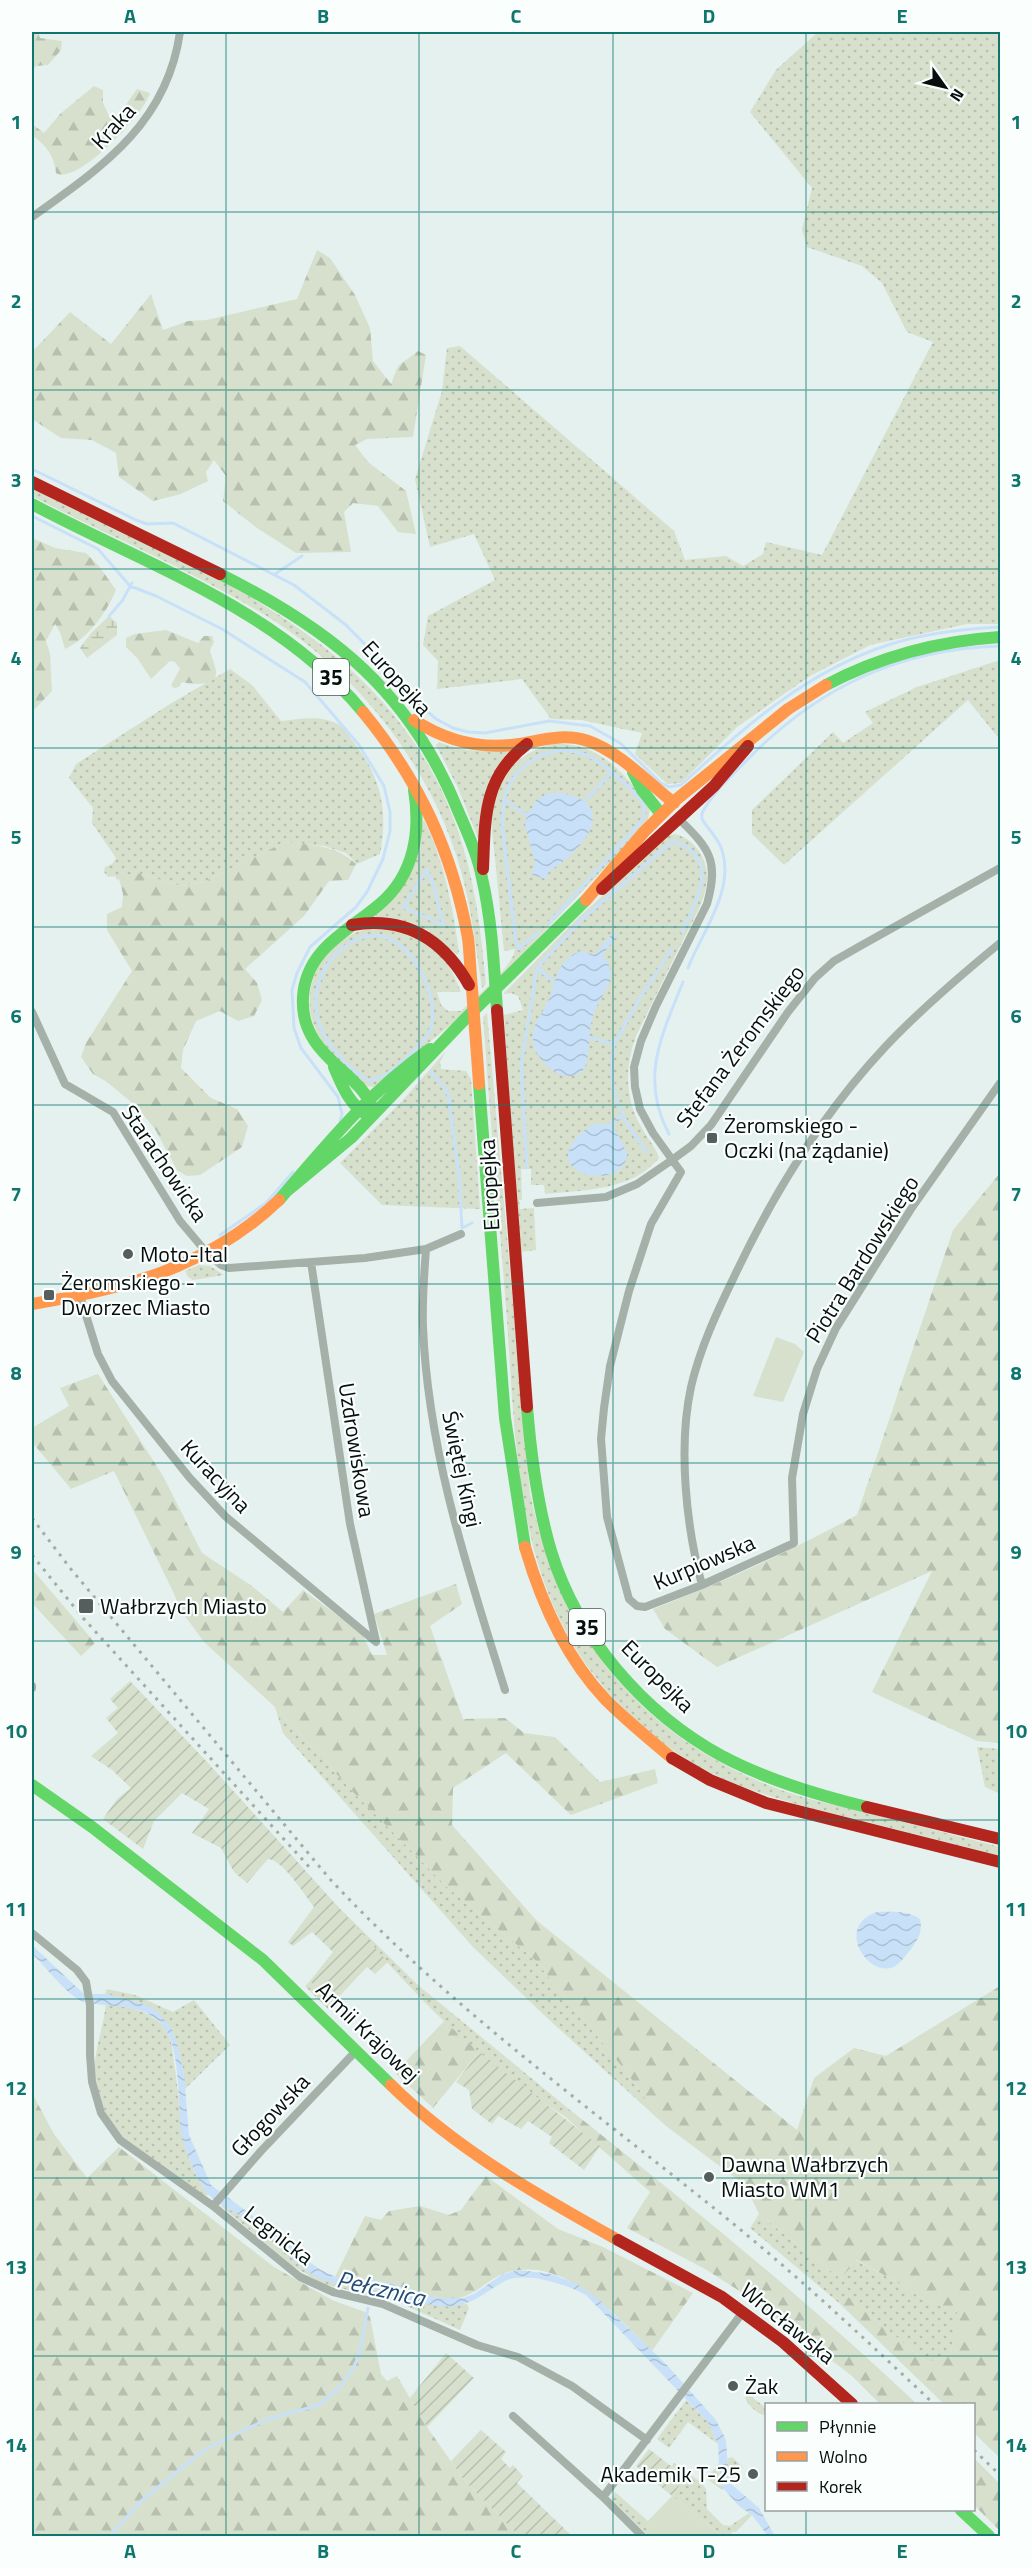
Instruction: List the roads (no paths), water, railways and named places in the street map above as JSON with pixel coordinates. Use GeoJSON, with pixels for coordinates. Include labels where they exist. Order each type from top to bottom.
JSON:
{"type":"FeatureCollection","features":[{"type":"Feature","properties":{"kind":"main road","name":"Europejka"},"geometry":{"type":"LineString","coordinates":[[32,482],[284,606],[326,634],[375,679],[401,709],[420,735],[448,785],[482,875],[495,975],[515,1271],[539,1503],[550,1549],[582,1621],[611,1661],[649,1703],[682,1731],[721,1755],[787,1785],[1000,1839]]}},
{"type":"Feature","properties":{"kind":"main road","name":"Europejka"},"geometry":{"type":"LineString","coordinates":[[32,504],[199,587],[247,614],[290,643],[341,687],[392,746],[411,775],[440,832],[465,918],[476,1024],[502,1384],[524,1542],[535,1581],[550,1618],[581,1668],[605,1699],[632,1725],[674,1759],[710,1780],[766,1803],[1000,1862]]}},
{"type":"Feature","properties":{"kind":"main road"},"geometry":{"type":"LineString","coordinates":[[584,903],[621,856],[661,814],[728,756],[799,701],[835,678],[882,657],[948,642],[1000,637]]}},
{"type":"Feature","properties":{"kind":"main road"},"geometry":{"type":"LineString","coordinates":[[401,709],[424,728],[457,743],[493,746],[555,736],[587,741],[608,751],[674,803],[679,810],[679,819]]}},
{"type":"Feature","properties":{"kind":"main road"},"geometry":{"type":"LineString","coordinates":[[32,1304],[123,1287],[162,1275],[222,1245],[312,1173],[374,1114],[447,1037],[584,903],[615,878],[679,819],[736,762],[756,736]]}},
{"type":"Feature","properties":{"kind":"main road"},"geometry":{"type":"LineString","coordinates":[[482,875],[485,816],[493,783],[505,763],[522,747],[534,740]]}},
{"type":"Feature","properties":{"kind":"main road"},"geometry":{"type":"LineString","coordinates":[[633,772],[642,790],[661,814],[669,819],[679,819]]}},
{"type":"Feature","properties":{"kind":"main road"},"geometry":{"type":"LineString","coordinates":[[374,1114],[367,1115],[359,1110],[345,1091],[334,1067],[310,1034],[305,1022],[303,998],[314,960],[327,942],[390,895],[409,865],[417,838],[418,823],[411,775]]}},
{"type":"Feature","properties":{"kind":"main road"},"geometry":{"type":"LineString","coordinates":[[347,927],[381,922],[405,927],[428,938],[444,950],[456,964],[468,981],[473,996]]}},
{"type":"Feature","properties":{"kind":"main road"},"geometry":{"type":"LineString","coordinates":[[287,1191],[303,1170],[359,1110],[407,1066],[447,1037]]}},
{"type":"Feature","properties":{"kind":"main road"},"geometry":{"type":"LineString","coordinates":[[334,1067],[370,1100],[375,1108],[374,1114]]}},
{"type":"Feature","properties":{"kind":"main road","name":"Armii Krajowej"},"geometry":{"type":"LineString","coordinates":[[32,1785],[88,1823],[263,1960],[356,2051],[427,2116],[507,2176],[552,2204],[694,2281]]}},
{"type":"Feature","properties":{"kind":"main road","name":"Wrocławska"},"geometry":{"type":"LineString","coordinates":[[694,2281],[743,2312],[783,2342],[851,2403]]}},
{"type":"Feature","properties":{"kind":"main road"},"geometry":{"type":"LineString","coordinates":[[962,2511],[989,2536]]}},
{"type":"Feature","properties":{"kind":"street","name":"Kraka"},"geometry":{"type":"LineString","coordinates":[[32,217],[111,158],[140,128],[163,91],[177,51],[180,32]]}},
{"type":"Feature","properties":{"kind":"street"},"geometry":{"type":"LineString","coordinates":[[672,1160],[640,1109],[635,1087],[634,1067],[641,1041],[707,904],[713,881],[708,854],[679,819]]}},
{"type":"Feature","properties":{"kind":"street","name":"Stefana Żeromskiego"},"geometry":{"type":"LineString","coordinates":[[537,1203],[606,1197],[637,1184],[672,1160],[691,1146],[711,1125],[788,1012],[815,978],[834,961],[1000,868]]}},
{"type":"Feature","properties":{"kind":"street"},"geometry":{"type":"LineString","coordinates":[[702,1585],[690,1527],[685,1448],[691,1388],[700,1354],[716,1314],[753,1236],[817,1131],[886,1047],[962,975],[1000,943]]}},
{"type":"Feature","properties":{"kind":"street","name":"Starachowicka"},"geometry":{"type":"LineString","coordinates":[[32,1012],[65,1084],[113,1112],[168,1205],[207,1253]]}},
{"type":"Feature","properties":{"kind":"street","name":"Piotra Bardowskiego"},"geometry":{"type":"LineString","coordinates":[[794,1543],[792,1478],[803,1414],[817,1369],[836,1328],[911,1209],[1000,1083]]}},
{"type":"Feature","properties":{"kind":"street","name":"Kurpiowska"},"geometry":{"type":"LineString","coordinates":[[672,1160],[681,1172],[651,1224],[629,1291],[610,1366],[604,1408],[601,1439],[607,1518],[629,1599],[638,1606],[645,1607],[702,1585],[794,1543]]}},
{"type":"Feature","properties":{"kind":"street"},"geometry":{"type":"LineString","coordinates":[[207,1253],[221,1265],[229,1268],[365,1258],[426,1249],[461,1234]]}},
{"type":"Feature","properties":{"kind":"street","name":"Świętej Kingi"},"geometry":{"type":"LineString","coordinates":[[426,1249],[423,1326],[430,1405],[449,1505],[505,1690]]}},
{"type":"Feature","properties":{"kind":"street","name":"Uzdrowiskowa"},"geometry":{"type":"LineString","coordinates":[[311,1262],[350,1524],[376,1642]]}},
{"type":"Feature","properties":{"kind":"street","name":"Kuracyjna"},"geometry":{"type":"LineString","coordinates":[[80,1296],[103,1367],[118,1390],[189,1477],[225,1516],[376,1642]]}},
{"type":"Feature","properties":{"kind":"street","name":"Legnicka"},"geometry":{"type":"LineString","coordinates":[[32,1933],[77,1970],[86,1982],[90,2005],[92,2082],[101,2113],[120,2140],[213,2206],[300,2277],[333,2292],[383,2304],[477,2345],[519,2357],[572,2386],[647,2440]]}},
{"type":"Feature","properties":{"kind":"street","name":"Głogowska"},"geometry":{"type":"LineString","coordinates":[[213,2206],[225,2190],[356,2051]]}},
{"type":"Feature","properties":{"kind":"street"},"geometry":{"type":"LineString","coordinates":[[603,2497],[743,2312]]}},
{"type":"Feature","properties":{"kind":"street"},"geometry":{"type":"LineString","coordinates":[[513,2416],[603,2497],[642,2536]]}},
{"type":"Feature","properties":{"kind":"water"},"geometry":{"type":"Polygon","coordinates":[[[559,793],[579,798],[589,806],[593,817],[590,829],[583,841],[561,863],[549,871],[546,879],[532,875],[535,862],[525,826],[527,815],[538,799],[547,794],[559,793]]]}},
{"type":"Feature","properties":{"kind":"water"},"geometry":{"type":"Polygon","coordinates":[[[613,933],[617,936],[602,955],[610,969],[610,975],[607,988],[593,1016],[586,1065],[576,1075],[560,1074],[545,1064],[539,1056],[533,1041],[534,1029],[564,963],[580,951],[594,955],[613,933]]]}},
{"type":"Feature","properties":{"kind":"water"},"geometry":{"type":"Polygon","coordinates":[[[620,1115],[622,1118],[613,1125],[627,1153],[625,1163],[619,1170],[611,1174],[591,1176],[573,1167],[568,1160],[572,1143],[594,1124],[608,1124],[620,1115]]]}},
{"type":"Feature","properties":{"kind":"water"},"geometry":{"type":"Polygon","coordinates":[[[877,1912],[910,1914],[920,1919],[921,1924],[918,1939],[906,1956],[897,1965],[885,1969],[867,1959],[860,1950],[857,1940],[857,1929],[864,1919],[877,1912]]]}},
{"type":"Feature","properties":{"kind":"water","name":"Pełcznica"},"geometry":{"type":"Polygon","coordinates":[[[32,1945],[84,1994],[107,1994],[144,2004],[156,2010],[171,2028],[184,2074],[189,2135],[211,2185],[280,2236],[308,2261],[336,2277],[386,2282],[438,2298],[463,2298],[474,2294],[503,2274],[519,2270],[551,2274],[575,2283],[596,2297],[666,2364],[716,2420],[726,2440],[729,2482],[759,2508],[775,2536],[768,2536],[752,2515],[740,2507],[720,2485],[718,2444],[708,2422],[586,2295],[556,2283],[522,2277],[503,2282],[469,2302],[444,2306],[432,2305],[359,2285],[328,2281],[310,2273],[252,2223],[217,2202],[207,2193],[199,2180],[184,2145],[176,2066],[167,2032],[151,2015],[141,2011],[78,1999],[64,1988],[32,1954],[32,1945]]]}},
{"type":"Feature","properties":{"kind":"waterway"},"geometry":{"type":"LineString","coordinates":[[32,469],[136,520],[147,524],[173,523],[294,585],[346,625],[394,674],[411,697],[436,719],[453,728],[485,733],[549,721],[590,726],[620,743],[661,783],[669,787],[681,785],[777,703],[830,670],[858,656],[915,637],[957,630],[1000,627]]}},
{"type":"Feature","properties":{"kind":"waterway"},"geometry":{"type":"LineString","coordinates":[[32,516],[98,549],[130,586],[156,596],[222,629],[305,682],[359,745],[384,786],[390,812],[390,831],[383,859],[367,892],[356,907],[310,947],[297,973],[292,990],[294,1028],[301,1048],[338,1097],[342,1114],[340,1121]]}},
{"type":"Feature","properties":{"kind":"waterway"},"geometry":{"type":"LineString","coordinates":[[275,574],[302,556]]}},
{"type":"Feature","properties":{"kind":"waterway"},"geometry":{"type":"LineString","coordinates":[[109,616],[122,601],[132,583]]}},
{"type":"Feature","properties":{"kind":"waterway"},"geometry":{"type":"LineString","coordinates":[[688,968],[715,911],[724,880],[725,865],[722,850],[702,819],[702,813],[728,779],[773,735],[801,713],[861,677],[894,664],[927,655],[1000,646]]}},
{"type":"Feature","properties":{"kind":"waterway"},"geometry":{"type":"LineString","coordinates":[[527,815],[504,800],[508,787],[524,766],[534,759],[559,751],[572,751],[586,755],[600,763],[636,794],[645,810],[639,824],[549,923]]}},
{"type":"Feature","properties":{"kind":"waterway"},"geometry":{"type":"LineString","coordinates":[[584,802],[611,773]]}},
{"type":"Feature","properties":{"kind":"waterway"},"geometry":{"type":"LineString","coordinates":[[504,800],[502,826],[516,942],[520,949]]}},
{"type":"Feature","properties":{"kind":"waterway"},"geometry":{"type":"LineString","coordinates":[[527,1168],[521,1066],[537,968],[581,920],[672,842],[689,849],[697,857],[701,867],[700,889],[682,932]]}},
{"type":"Feature","properties":{"kind":"waterway"},"geometry":{"type":"LineString","coordinates":[[427,870],[434,886],[443,925],[403,907],[427,870]]}},
{"type":"Feature","properties":{"kind":"waterway"},"geometry":{"type":"LineString","coordinates":[[519,948],[539,932]]}},
{"type":"Feature","properties":{"kind":"waterway"},"geometry":{"type":"LineString","coordinates":[[375,935],[388,938],[401,946],[411,957],[427,985],[433,1015],[428,1034],[414,1051],[385,1075],[370,1080],[348,1065],[330,1044],[320,1026],[316,1005],[321,977],[337,953],[348,944],[375,935]]}},
{"type":"Feature","properties":{"kind":"waterway"},"geometry":{"type":"LineString","coordinates":[[614,1044],[672,949]]}},
{"type":"Feature","properties":{"kind":"waterway"},"geometry":{"type":"LineString","coordinates":[[537,968],[555,983]]}},
{"type":"Feature","properties":{"kind":"waterway"},"geometry":{"type":"LineString","coordinates":[[669,1134],[660,1114],[655,1075],[661,1039],[683,982]]}},
{"type":"Feature","properties":{"kind":"waterway"},"geometry":{"type":"LineString","coordinates":[[588,1037],[614,1044],[612,1075],[617,1101],[628,1125],[646,1151]]}},
{"type":"Feature","properties":{"kind":"waterway"},"geometry":{"type":"LineString","coordinates":[[430,1072],[443,1085],[448,1094],[459,1174],[462,1228],[472,1223]]}},
{"type":"Feature","properties":{"kind":"waterway"},"geometry":{"type":"LineString","coordinates":[[220,1235],[266,1203],[293,1172]]}},
{"type":"Feature","properties":{"kind":"waterway","name":"Pełcznica"},"geometry":{"type":"LineString","coordinates":[[110,2536],[141,2501],[204,2450],[265,2420],[319,2405],[341,2386],[359,2356],[368,2308]]}},
{"type":"Feature","properties":{"kind":"railway"},"geometry":{"type":"LineString","coordinates":[[32,1518],[70,1568],[329,1878],[374,1925],[521,2054],[779,2262],[933,2403]]}},
{"type":"Feature","properties":{"kind":"railway"},"geometry":{"type":"LineString","coordinates":[[32,1555],[84,1619],[311,1869]]}},
{"type":"Feature","properties":{"kind":"railway"},"geometry":{"type":"LineString","coordinates":[[975,2451],[1000,2475]]}},
{"type":"Feature","properties":{"kind":"place","name":"Żeromskiego - Oczki (na żądanie)"},"geometry":{"type":"Point","coordinates":[712,1138]}},
{"type":"Feature","properties":{"kind":"place","name":"Moto-Ital"},"geometry":{"type":"Point","coordinates":[128,1254]}},
{"type":"Feature","properties":{"kind":"place","name":"Żeromskiego - Dworzec Miasto"},"geometry":{"type":"Point","coordinates":[49,1295]}},
{"type":"Feature","properties":{"kind":"place","name":"Wałbrzych Miasto"},"geometry":{"type":"Point","coordinates":[86,1606]}},
{"type":"Feature","properties":{"kind":"place","name":"Dawna Wałbrzych Miasto WM1"},"geometry":{"type":"Point","coordinates":[709,2177]}},
{"type":"Feature","properties":{"kind":"place","name":"Żak"},"geometry":{"type":"Point","coordinates":[733,2386]}},
{"type":"Feature","properties":{"kind":"place","name":"Akademik T-25"},"geometry":{"type":"Point","coordinates":[753,2474]}}]}
